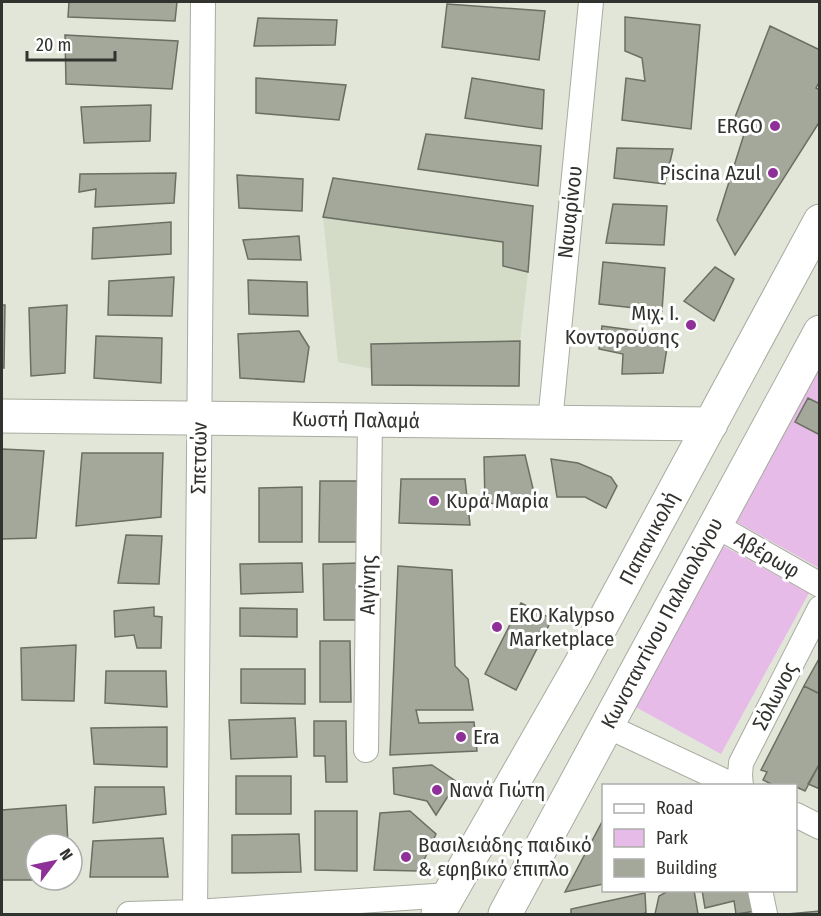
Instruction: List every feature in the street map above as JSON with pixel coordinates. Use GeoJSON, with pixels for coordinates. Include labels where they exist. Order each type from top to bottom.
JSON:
{"type":"FeatureCollection","features":[{"type":"Feature","properties":{"kind":"main road","name":"Παπανικολή"},"geometry":{"type":"LineString","coordinates":[[444,905],[578,669],[819,221]]}},
{"type":"Feature","properties":{"kind":"main road","name":"Κωνσταντίνου Παλαιολόγου"},"geometry":{"type":"LineString","coordinates":[[505,915],[819,332]]}},
{"type":"Feature","properties":{"kind":"main road","name":"Κωστή Παλαμά"},"geometry":{"type":"LineString","coordinates":[[2,416],[711,424]]}},
{"type":"Feature","properties":{"kind":"street","name":"Σπετσών"},"geometry":{"type":"LineString","coordinates":[[195,913],[203,2]]}},
{"type":"Feature","properties":{"kind":"street","name":"Ναυαρίνου"},"geometry":{"type":"LineString","coordinates":[[550,422],[591,2]]}},
{"type":"Feature","properties":{"kind":"street","name":"Αιγίνης"},"geometry":{"type":"LineString","coordinates":[[366,750],[370,420]]}},
{"type":"Feature","properties":{"kind":"street","name":"Αβέρωφ"},"geometry":{"type":"LineString","coordinates":[[715,525],[819,585]]}},
{"type":"Feature","properties":{"kind":"street","name":"Σόλωνος"},"geometry":{"type":"LineString","coordinates":[[741,784],[741,763],[819,608]]}},
{"type":"Feature","properties":{"kind":"street"},"geometry":{"type":"LineString","coordinates":[[606,726],[731,784]]}},
{"type":"Feature","properties":{"kind":"street"},"geometry":{"type":"LineString","coordinates":[[797,816],[819,827]]}},
{"type":"Feature","properties":{"kind":"street"},"geometry":{"type":"LineString","coordinates":[[760,892],[765,915]]}},
{"type":"Feature","properties":{"kind":"street"},"geometry":{"type":"LineString","coordinates":[[129,915],[444,905]]}},
{"type":"Feature","properties":{"kind":"shaded area"},"geometry":{"type":"Polygon","coordinates":[[[323,217],[503,242],[528,272],[520,341],[371,344],[372,369],[338,362],[323,217]]]}},
{"type":"Feature","properties":{"kind":"green space"},"geometry":{"type":"Polygon","coordinates":[[[819,362],[819,568],[733,520],[819,362]]]}},
{"type":"Feature","properties":{"kind":"green space"},"geometry":{"type":"Polygon","coordinates":[[[720,544],[809,593],[721,754],[632,705],[720,544]]]}},
{"type":"Feature","properties":{"kind":"building"},"geometry":{"type":"Polygon","coordinates":[[[69,2],[177,2],[175,21],[68,17],[69,2]]]}},
{"type":"Feature","properties":{"kind":"building"},"geometry":{"type":"Polygon","coordinates":[[[447,4],[545,11],[539,60],[442,47],[447,4]]]}},
{"type":"Feature","properties":{"kind":"building"},"geometry":{"type":"Polygon","coordinates":[[[625,17],[700,25],[691,129],[622,120],[626,78],[645,81],[642,58],[625,51],[625,17]]]}},
{"type":"Feature","properties":{"kind":"building"},"geometry":{"type":"Polygon","coordinates":[[[258,18],[337,20],[335,45],[254,46],[258,18]]]}},
{"type":"Feature","properties":{"kind":"building"},"geometry":{"type":"Polygon","coordinates":[[[770,26],[820,50],[820,81],[816,88],[820,90],[820,121],[735,255],[717,220],[746,128],[734,120],[770,26]]]}},
{"type":"Feature","properties":{"kind":"building"},"geometry":{"type":"Polygon","coordinates":[[[65,35],[178,41],[172,89],[66,84],[65,35]]]}},
{"type":"Feature","properties":{"kind":"building"},"geometry":{"type":"Polygon","coordinates":[[[256,78],[346,85],[339,120],[256,113],[256,78]]]}},
{"type":"Feature","properties":{"kind":"building"},"geometry":{"type":"Polygon","coordinates":[[[472,78],[544,90],[542,129],[465,118],[472,78]]]}},
{"type":"Feature","properties":{"kind":"building"},"geometry":{"type":"Polygon","coordinates":[[[151,105],[150,141],[84,143],[81,107],[151,105]]]}},
{"type":"Feature","properties":{"kind":"building"},"geometry":{"type":"Polygon","coordinates":[[[426,134],[541,146],[538,186],[418,169],[426,134]]]}},
{"type":"Feature","properties":{"kind":"building"},"geometry":{"type":"Polygon","coordinates":[[[617,148],[673,149],[665,184],[614,178],[617,148]]]}},
{"type":"Feature","properties":{"kind":"building"},"geometry":{"type":"Polygon","coordinates":[[[176,173],[174,203],[95,207],[96,189],[79,192],[80,174],[176,173]]]}},
{"type":"Feature","properties":{"kind":"building"},"geometry":{"type":"Polygon","coordinates":[[[237,175],[303,179],[302,211],[239,208],[237,175]]]}},
{"type":"Feature","properties":{"kind":"building"},"geometry":{"type":"Polygon","coordinates":[[[333,178],[533,206],[528,272],[503,266],[503,242],[323,217],[333,178]]]}},
{"type":"Feature","properties":{"kind":"building"},"geometry":{"type":"Polygon","coordinates":[[[613,204],[667,206],[664,245],[606,243],[613,204]]]}},
{"type":"Feature","properties":{"kind":"building"},"geometry":{"type":"Polygon","coordinates":[[[171,222],[171,254],[92,259],[93,228],[171,222]]]}},
{"type":"Feature","properties":{"kind":"building"},"geometry":{"type":"Polygon","coordinates":[[[299,236],[301,260],[248,259],[243,240],[299,236]]]}},
{"type":"Feature","properties":{"kind":"building"},"geometry":{"type":"Polygon","coordinates":[[[603,262],[665,268],[662,311],[599,304],[603,262]]]}},
{"type":"Feature","properties":{"kind":"building"},"geometry":{"type":"Polygon","coordinates":[[[715,267],[734,279],[714,321],[684,301],[715,267]]]}},
{"type":"Feature","properties":{"kind":"building"},"geometry":{"type":"Polygon","coordinates":[[[174,277],[172,316],[108,315],[109,281],[174,277]]]}},
{"type":"Feature","properties":{"kind":"building"},"geometry":{"type":"Polygon","coordinates":[[[248,280],[307,282],[308,316],[249,314],[248,280]]]}},
{"type":"Feature","properties":{"kind":"building"},"geometry":{"type":"Polygon","coordinates":[[[2,305],[5,305],[4,368],[2,368],[2,305]]]}},
{"type":"Feature","properties":{"kind":"building"},"geometry":{"type":"Polygon","coordinates":[[[67,305],[65,373],[31,376],[29,308],[67,305]]]}},
{"type":"Feature","properties":{"kind":"building"},"geometry":{"type":"Polygon","coordinates":[[[602,326],[669,335],[663,373],[622,374],[623,354],[599,349],[602,326]]]}},
{"type":"Feature","properties":{"kind":"building"},"geometry":{"type":"Polygon","coordinates":[[[299,331],[309,347],[304,382],[240,378],[238,334],[299,331]]]}},
{"type":"Feature","properties":{"kind":"building"},"geometry":{"type":"Polygon","coordinates":[[[96,336],[162,338],[161,383],[94,378],[96,336]]]}},
{"type":"Feature","properties":{"kind":"building"},"geometry":{"type":"Polygon","coordinates":[[[520,341],[519,386],[372,385],[371,344],[520,341]]]}},
{"type":"Feature","properties":{"kind":"building"},"geometry":{"type":"Polygon","coordinates":[[[808,398],[820,404],[820,435],[795,422],[808,398]]]}},
{"type":"Feature","properties":{"kind":"building"},"geometry":{"type":"Polygon","coordinates":[[[2,449],[44,451],[36,538],[2,539],[2,449]]]}},
{"type":"Feature","properties":{"kind":"building"},"geometry":{"type":"Polygon","coordinates":[[[82,453],[163,453],[161,517],[76,526],[82,453]]]}},
{"type":"Feature","properties":{"kind":"building"},"geometry":{"type":"Polygon","coordinates":[[[525,455],[536,501],[485,504],[484,457],[525,455]]]}},
{"type":"Feature","properties":{"kind":"building"},"geometry":{"type":"Polygon","coordinates":[[[551,459],[578,463],[611,477],[617,486],[606,508],[585,497],[557,497],[551,459]]]}},
{"type":"Feature","properties":{"kind":"building","name":"Κυρά Μαρία"},"geometry":{"type":"Polygon","coordinates":[[[401,479],[465,479],[470,525],[399,523],[401,479]]]}},
{"type":"Feature","properties":{"kind":"building"},"geometry":{"type":"Polygon","coordinates":[[[320,481],[362,481],[362,542],[319,542],[320,481]]]}},
{"type":"Feature","properties":{"kind":"building"},"geometry":{"type":"Polygon","coordinates":[[[302,487],[302,542],[259,542],[259,488],[302,487]]]}},
{"type":"Feature","properties":{"kind":"building"},"geometry":{"type":"Polygon","coordinates":[[[126,535],[162,536],[159,584],[118,583],[126,535]]]}},
{"type":"Feature","properties":{"kind":"building"},"geometry":{"type":"Polygon","coordinates":[[[302,563],[303,592],[241,594],[240,564],[302,563]]]}},
{"type":"Feature","properties":{"kind":"building"},"geometry":{"type":"Polygon","coordinates":[[[359,563],[360,620],[324,620],[323,564],[359,563]]]}},
{"type":"Feature","properties":{"kind":"building"},"geometry":{"type":"Polygon","coordinates":[[[398,566],[452,570],[455,666],[468,679],[473,710],[416,710],[419,723],[474,722],[477,751],[390,755],[398,566]]]}},
{"type":"Feature","properties":{"kind":"building"},"geometry":{"type":"Polygon","coordinates":[[[521,603],[552,619],[516,690],[485,674],[521,603]]]}},
{"type":"Feature","properties":{"kind":"building"},"geometry":{"type":"Polygon","coordinates":[[[154,607],[154,616],[162,617],[161,648],[137,648],[134,635],[115,637],[114,611],[154,607]]]}},
{"type":"Feature","properties":{"kind":"building"},"geometry":{"type":"Polygon","coordinates":[[[240,608],[297,609],[297,637],[240,636],[240,608]]]}},
{"type":"Feature","properties":{"kind":"building"},"geometry":{"type":"Polygon","coordinates":[[[320,641],[350,641],[351,702],[320,702],[320,641]]]}},
{"type":"Feature","properties":{"kind":"building"},"geometry":{"type":"Polygon","coordinates":[[[76,645],[74,701],[22,700],[21,648],[76,645]]]}},
{"type":"Feature","properties":{"kind":"building"},"geometry":{"type":"Polygon","coordinates":[[[820,657],[820,694],[804,686],[820,657]]]}},
{"type":"Feature","properties":{"kind":"building"},"geometry":{"type":"Polygon","coordinates":[[[241,669],[305,669],[305,704],[241,703],[241,669]]]}},
{"type":"Feature","properties":{"kind":"building"},"geometry":{"type":"Polygon","coordinates":[[[106,671],[166,671],[167,707],[105,703],[106,671]]]}},
{"type":"Feature","properties":{"kind":"building"},"geometry":{"type":"Polygon","coordinates":[[[804,686],[820,694],[820,763],[805,791],[797,787],[797,784],[771,784],[763,780],[767,772],[761,770],[804,686]]]}},
{"type":"Feature","properties":{"kind":"building"},"geometry":{"type":"Polygon","coordinates":[[[295,718],[297,757],[231,759],[229,720],[295,718]]]}},
{"type":"Feature","properties":{"kind":"building"},"geometry":{"type":"Polygon","coordinates":[[[314,721],[346,721],[347,782],[326,782],[325,756],[314,756],[314,721]]]}},
{"type":"Feature","properties":{"kind":"building"},"geometry":{"type":"Polygon","coordinates":[[[167,727],[167,767],[94,764],[91,728],[167,727]]]}},
{"type":"Feature","properties":{"kind":"building"},"geometry":{"type":"Polygon","coordinates":[[[820,763],[820,789],[808,784],[820,763]]]}},
{"type":"Feature","properties":{"kind":"building"},"geometry":{"type":"Polygon","coordinates":[[[432,765],[457,782],[436,815],[427,801],[394,794],[393,768],[432,765]]]}},
{"type":"Feature","properties":{"kind":"building"},"geometry":{"type":"Polygon","coordinates":[[[236,776],[291,776],[291,814],[236,814],[236,776]]]}},
{"type":"Feature","properties":{"kind":"building"},"geometry":{"type":"Polygon","coordinates":[[[95,787],[164,787],[166,814],[93,823],[95,787]]]}},
{"type":"Feature","properties":{"kind":"building"},"geometry":{"type":"Polygon","coordinates":[[[66,805],[67,832],[24,832],[24,880],[2,880],[2,810],[66,805]]]}},
{"type":"Feature","properties":{"kind":"building"},"geometry":{"type":"Polygon","coordinates":[[[315,811],[357,811],[357,871],[315,870],[315,811]]]}},
{"type":"Feature","properties":{"kind":"building"},"geometry":{"type":"Polygon","coordinates":[[[410,811],[436,834],[419,871],[374,870],[380,813],[410,811]]]}},
{"type":"Feature","properties":{"kind":"building"},"geometry":{"type":"Polygon","coordinates":[[[602,822],[602,884],[565,892],[602,822]]]}},
{"type":"Feature","properties":{"kind":"building"},"geometry":{"type":"Polygon","coordinates":[[[299,834],[301,872],[232,873],[232,835],[299,834]]]}},
{"type":"Feature","properties":{"kind":"building"},"geometry":{"type":"Polygon","coordinates":[[[163,838],[168,877],[90,877],[93,841],[163,838]]]}},
{"type":"Feature","properties":{"kind":"building"},"geometry":{"type":"Polygon","coordinates":[[[666,892],[694,892],[698,914],[655,914],[659,896],[666,892]]]}},
{"type":"Feature","properties":{"kind":"building"},"geometry":{"type":"Polygon","coordinates":[[[702,892],[752,892],[756,911],[736,914],[734,901],[705,908],[702,892]]]}},
{"type":"Feature","properties":{"kind":"building"},"geometry":{"type":"Polygon","coordinates":[[[645,893],[646,913],[571,914],[571,909],[645,893]]]}},
{"type":"Feature","properties":{"kind":"building"},"geometry":{"type":"Polygon","coordinates":[[[820,911],[820,914],[787,914],[820,911]]]}},
{"type":"Feature","properties":{"kind":"place","name":"ERGO"},"geometry":{"type":"Point","coordinates":[775,126]}},
{"type":"Feature","properties":{"kind":"place","name":"Piscina Azul"},"geometry":{"type":"Point","coordinates":[773,173]}},
{"type":"Feature","properties":{"kind":"place","name":"Μιχ. Ι. Κοντορούσης"},"geometry":{"type":"Point","coordinates":[691,325]}},
{"type":"Feature","properties":{"kind":"place","name":"Κυρά Μαρία"},"geometry":{"type":"Point","coordinates":[434,501]}},
{"type":"Feature","properties":{"kind":"place","name":"EKO Kalypso Marketplace"},"geometry":{"type":"Point","coordinates":[497,627]}},
{"type":"Feature","properties":{"kind":"place","name":"Era"},"geometry":{"type":"Point","coordinates":[461,737]}},
{"type":"Feature","properties":{"kind":"place","name":"Νανά Γιώτη"},"geometry":{"type":"Point","coordinates":[437,790]}},
{"type":"Feature","properties":{"kind":"place","name":"Βασιλειάδης παιδικό & εφηβικό έπιπλο"},"geometry":{"type":"Point","coordinates":[406,857]}}]}
